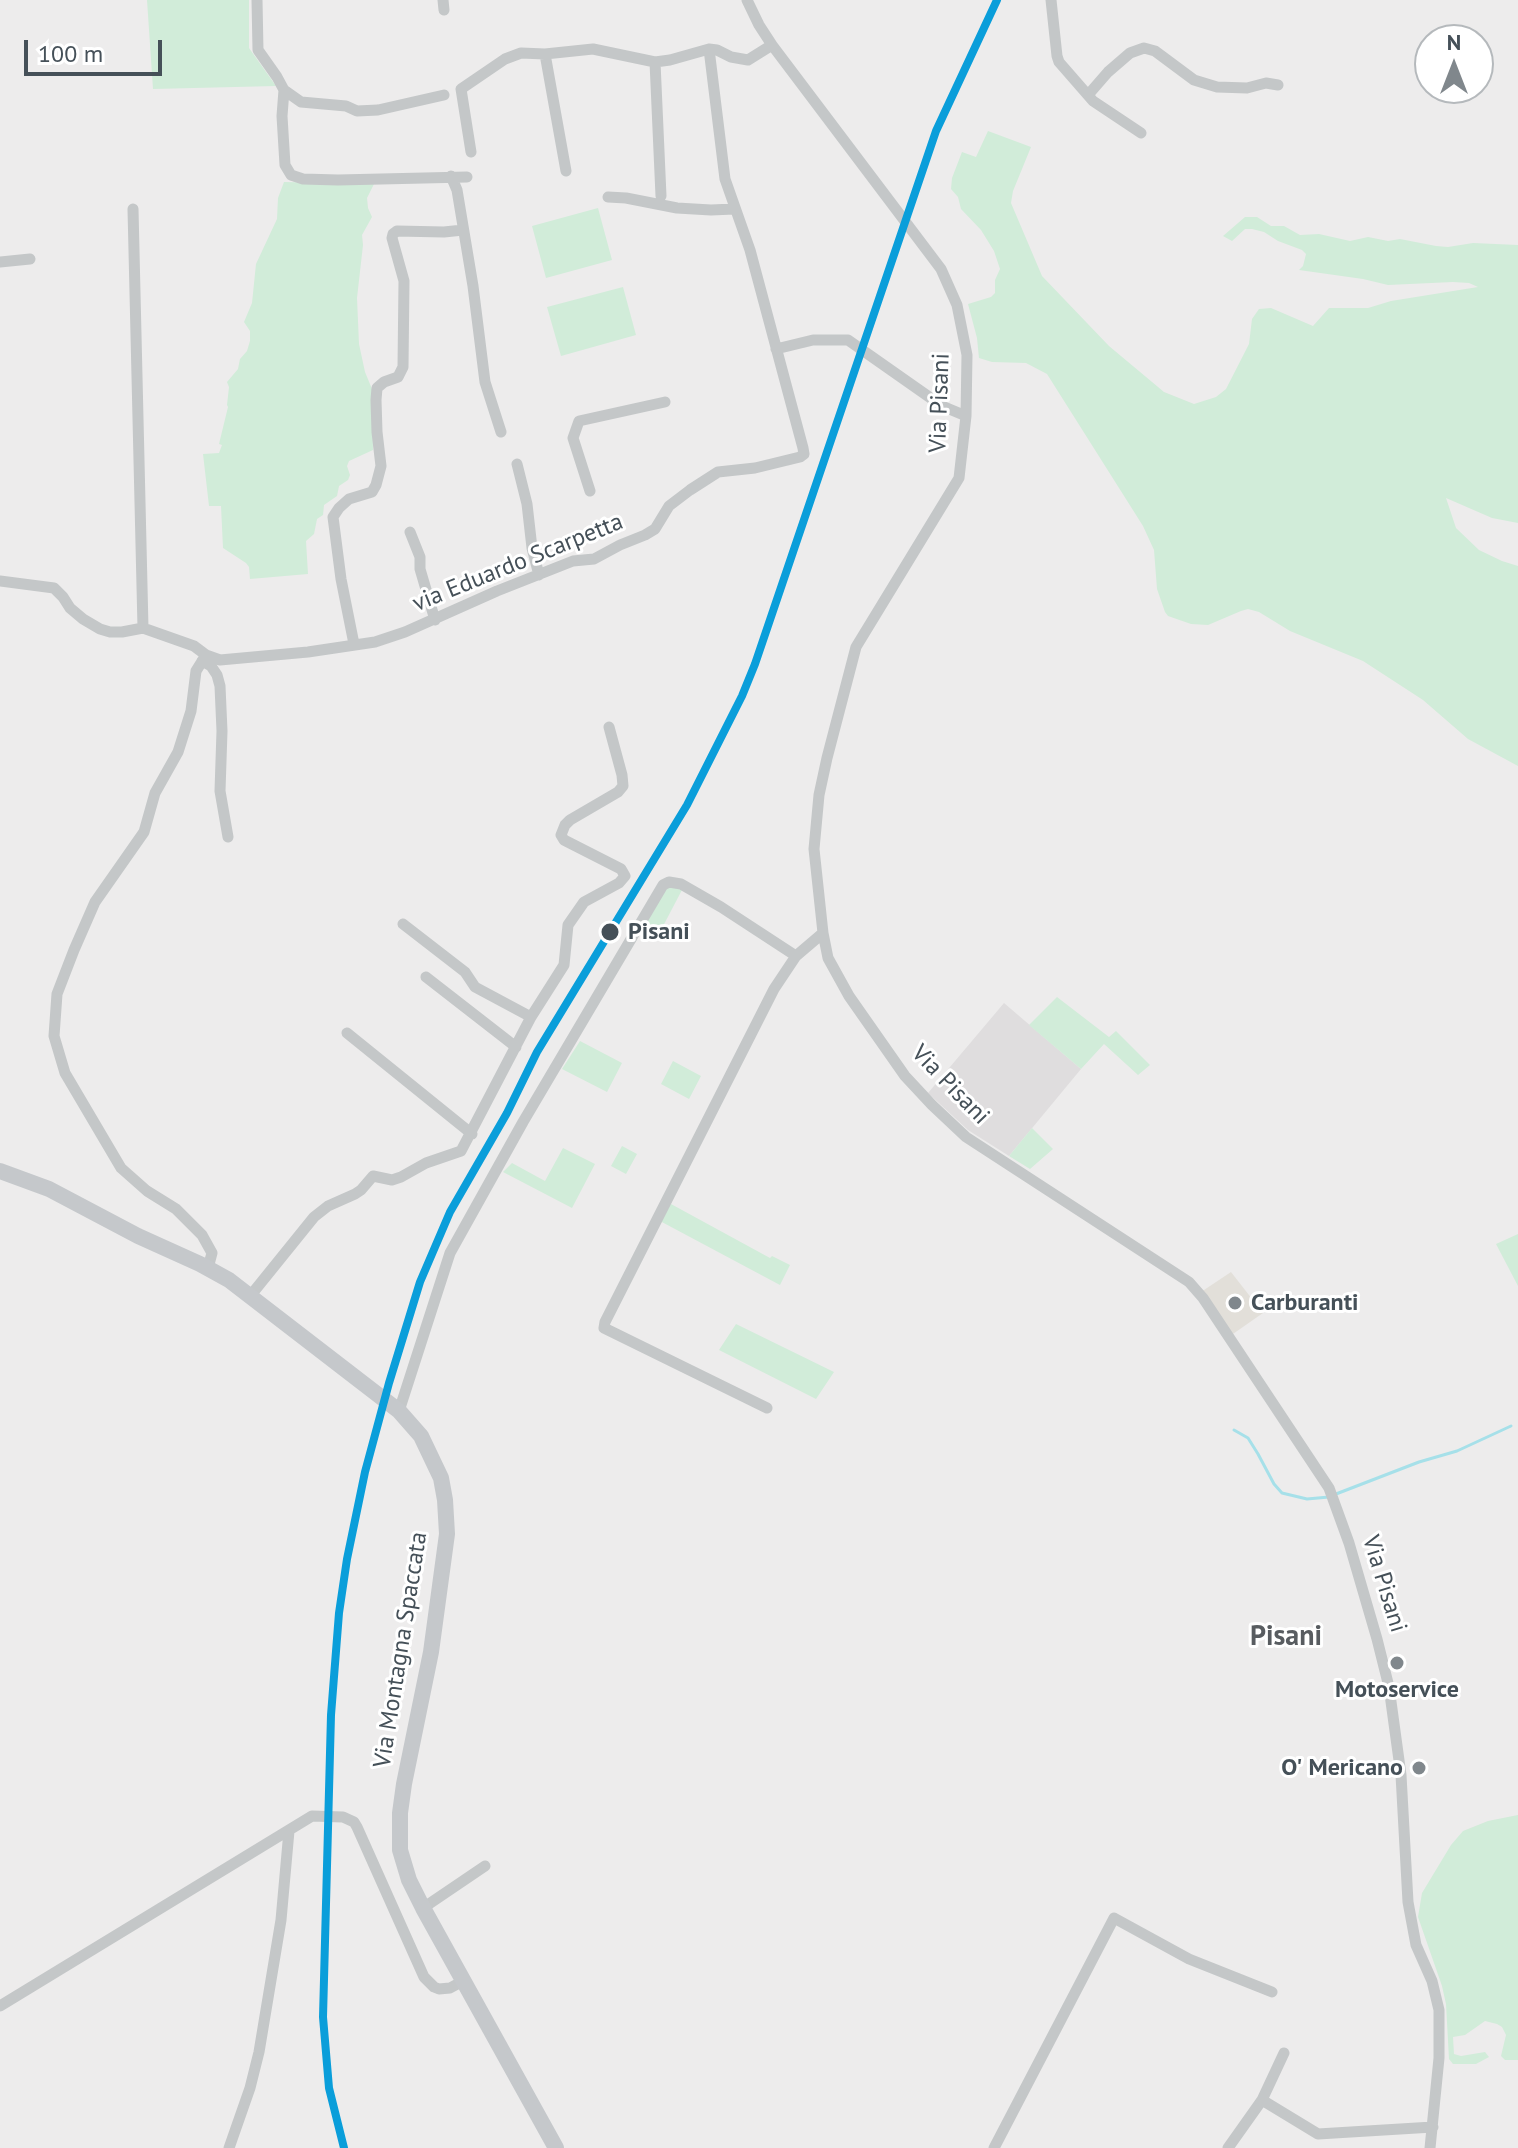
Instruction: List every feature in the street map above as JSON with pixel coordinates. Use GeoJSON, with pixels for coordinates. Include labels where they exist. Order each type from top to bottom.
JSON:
{"type":"FeatureCollection","features":[{"type":"Feature","properties":{"kind":"main road","name":"Via Montagna Spaccata"},"geometry":{"type":"LineString","coordinates":[[0,1171],[49,1189],[138,1236],[208,1268],[251,1295],[399,1411],[421,1436],[441,1478],[447,1534],[431,1652],[400,1813],[399,1836],[404,1868],[556,2148]]}},
{"type":"Feature","properties":{"kind":"street"},"geometry":{"type":"LineString","coordinates":[[257,0],[258,50],[284,90],[301,102],[346,106],[357,111],[378,110],[444,95]]}},
{"type":"Feature","properties":{"kind":"street","name":"Via Pisani"},"geometry":{"type":"LineString","coordinates":[[747,0],[772,45],[945,277],[957,305],[967,355],[966,416],[959,478],[856,647],[819,795],[814,849],[828,958],[905,1076],[966,1137],[1189,1282],[1203,1298],[1331,1493],[1377,1635],[1389,1687],[1401,1775],[1408,1902],[1416,1945],[1432,1981],[1439,2010],[1439,2058],[1430,2148]]}},
{"type":"Feature","properties":{"kind":"street"},"geometry":{"type":"LineString","coordinates":[[1051,0],[1059,62],[1097,104],[1141,133]]}},
{"type":"Feature","properties":{"kind":"street"},"geometry":{"type":"LineString","coordinates":[[471,152],[461,89],[505,59],[521,53],[593,49],[655,62],[709,49],[748,60],[772,45]]}},
{"type":"Feature","properties":{"kind":"street"},"geometry":{"type":"LineString","coordinates":[[1088,95],[1130,53],[1144,48],[1155,51],[1194,80],[1217,87],[1278,85]]}},
{"type":"Feature","properties":{"kind":"street","name":"via Eduardo Scarpetta"},"geometry":{"type":"LineString","coordinates":[[0,584],[54,588],[70,608],[100,629],[122,632],[143,628],[194,646],[204,658],[251,658],[386,640],[573,561],[594,559],[655,529],[669,506],[718,472],[755,468],[804,454],[750,250],[725,179],[709,49]]}},
{"type":"Feature","properties":{"kind":"street"},"geometry":{"type":"LineString","coordinates":[[545,54],[566,171]]}},
{"type":"Feature","properties":{"kind":"street"},"geometry":{"type":"LineString","coordinates":[[655,62],[661,196]]}},
{"type":"Feature","properties":{"kind":"street"},"geometry":{"type":"LineString","coordinates":[[284,90],[285,165],[291,175],[303,179],[338,180],[467,177]]}},
{"type":"Feature","properties":{"kind":"street"},"geometry":{"type":"LineString","coordinates":[[451,176],[457,190],[485,382],[501,432]]}},
{"type":"Feature","properties":{"kind":"street"},"geometry":{"type":"LineString","coordinates":[[608,197],[677,208],[734,209]]}},
{"type":"Feature","properties":{"kind":"street"},"geometry":{"type":"LineString","coordinates":[[133,209],[143,628]]}},
{"type":"Feature","properties":{"kind":"street"},"geometry":{"type":"LineString","coordinates":[[354,644],[333,517],[349,499],[372,492],[376,485],[381,466],[377,388],[402,372],[404,281],[393,234],[397,231],[463,230]]}},
{"type":"Feature","properties":{"kind":"street"},"geometry":{"type":"LineString","coordinates":[[0,262],[30,259]]}},
{"type":"Feature","properties":{"kind":"street"},"geometry":{"type":"LineString","coordinates":[[776,349],[813,340],[848,340],[942,406],[966,416]]}},
{"type":"Feature","properties":{"kind":"street"},"geometry":{"type":"LineString","coordinates":[[590,491],[573,438],[579,421],[665,402]]}},
{"type":"Feature","properties":{"kind":"street"},"geometry":{"type":"LineString","coordinates":[[517,464],[539,575]]}},
{"type":"Feature","properties":{"kind":"street"},"geometry":{"type":"LineString","coordinates":[[410,532],[420,557],[420,569],[435,620]]}},
{"type":"Feature","properties":{"kind":"street"},"geometry":{"type":"LineString","coordinates":[[208,1268],[212,1253],[202,1235],[176,1209],[147,1191],[113,1157],[65,1073],[54,1036],[57,994],[74,950],[95,902],[144,832],[155,793],[178,752],[191,711],[194,678],[204,658],[217,675],[220,686],[220,791],[228,837]]}},
{"type":"Feature","properties":{"kind":"street"},"geometry":{"type":"LineString","coordinates":[[251,1295],[314,1217],[328,1206],[361,1190],[373,1176],[392,1180],[426,1163],[461,1151],[472,1134],[531,1017],[564,965],[568,925],[584,902],[619,883],[625,876],[621,869],[564,840],[561,835],[570,820],[623,786],[609,727]]}},
{"type":"Feature","properties":{"kind":"street"},"geometry":{"type":"LineString","coordinates":[[399,1411],[450,1253],[663,885],[669,882],[681,884],[796,956]]}},
{"type":"Feature","properties":{"kind":"street"},"geometry":{"type":"LineString","coordinates":[[403,924],[465,972],[475,987],[531,1017]]}},
{"type":"Feature","properties":{"kind":"street"},"geometry":{"type":"LineString","coordinates":[[767,1408],[604,1328],[611,1308],[767,1003],[796,956],[823,933]]}},
{"type":"Feature","properties":{"kind":"street"},"geometry":{"type":"LineString","coordinates":[[426,977],[516,1047]]}},
{"type":"Feature","properties":{"kind":"street"},"geometry":{"type":"LineString","coordinates":[[347,1033],[472,1134]]}},
{"type":"Feature","properties":{"kind":"street"},"geometry":{"type":"LineString","coordinates":[[0,2006],[312,1816],[349,1819],[357,1827],[424,1977],[439,1989],[450,1988],[463,1981]]}},
{"type":"Feature","properties":{"kind":"street"},"geometry":{"type":"LineString","coordinates":[[229,2148],[259,2052],[281,1920],[289,1831]]}},
{"type":"Feature","properties":{"kind":"street"},"geometry":{"type":"LineString","coordinates":[[423,1908],[485,1866]]}},
{"type":"Feature","properties":{"kind":"street"},"geometry":{"type":"LineString","coordinates":[[994,2148],[1114,1918],[1189,1959],[1272,1992]]}},
{"type":"Feature","properties":{"kind":"street"},"geometry":{"type":"LineString","coordinates":[[1228,2148],[1262,2100],[1284,2053]]}},
{"type":"Feature","properties":{"kind":"street"},"geometry":{"type":"LineString","coordinates":[[1262,2100],[1318,2134],[1433,2127]]}},
{"type":"Feature","properties":{"kind":"shaded area"},"geometry":{"type":"Polygon","coordinates":[[[1004,1003],[1081,1069],[1009,1156],[968,1130],[928,1093],[1004,1003]]]}},
{"type":"Feature","properties":{"kind":"shaded area"},"geometry":{"type":"Polygon","coordinates":[[[1231,1272],[1263,1313],[1230,1336],[1201,1292],[1231,1272]]]}},
{"type":"Feature","properties":{"kind":"green space"},"geometry":{"type":"Polygon","coordinates":[[[147,0],[249,0],[249,48],[276,86],[153,89],[147,0]]]}},
{"type":"Feature","properties":{"kind":"green space"},"geometry":{"type":"Polygon","coordinates":[[[988,131],[1031,147],[1011,203],[1042,276],[1109,346],[1164,392],[1194,404],[1216,397],[1226,389],[1249,344],[1252,319],[1259,309],[1271,308],[1313,326],[1329,308],[1368,308],[1391,301],[1478,287],[1453,282],[1388,285],[1299,270],[1306,254],[1264,232],[1245,229],[1232,241],[1223,236],[1245,217],[1257,217],[1271,226],[1284,226],[1300,235],[1319,234],[1350,241],[1368,237],[1448,247],[1473,243],[1518,245],[1518,523],[1492,518],[1446,498],[1456,528],[1479,550],[1518,566],[1518,766],[1468,739],[1423,700],[1363,661],[1290,631],[1259,612],[1248,609],[1208,625],[1191,624],[1168,616],[1157,589],[1154,550],[1143,526],[1047,374],[1026,363],[992,362],[979,358],[968,304],[995,293],[995,280],[1000,269],[994,251],[981,230],[961,209],[958,197],[951,189],[962,152],[976,157],[988,131]]]}},
{"type":"Feature","properties":{"kind":"green space"},"geometry":{"type":"Polygon","coordinates":[[[284,182],[374,184],[367,198],[372,217],[362,235],[357,298],[359,344],[372,389],[373,450],[349,461],[348,480],[339,486],[337,496],[324,505],[314,534],[306,541],[308,574],[250,579],[246,563],[223,548],[221,506],[209,506],[203,454],[219,453],[222,445],[219,444],[228,407],[227,382],[238,369],[250,341],[250,331],[244,322],[252,303],[256,264],[277,219],[278,198],[284,182]]]}},
{"type":"Feature","properties":{"kind":"green space"},"geometry":{"type":"Polygon","coordinates":[[[598,208],[612,260],[546,278],[532,226],[598,208]]]}},
{"type":"Feature","properties":{"kind":"green space"},"geometry":{"type":"Polygon","coordinates":[[[623,287],[636,335],[561,356],[547,307],[623,287]]]}},
{"type":"Feature","properties":{"kind":"green space"},"geometry":{"type":"Polygon","coordinates":[[[665,886],[683,888],[661,930],[667,934],[664,939],[643,928],[665,886]]]}},
{"type":"Feature","properties":{"kind":"green space"},"geometry":{"type":"Polygon","coordinates":[[[1057,997],[1109,1037],[1116,1031],[1150,1065],[1138,1075],[1104,1044],[1081,1069],[1029,1025],[1057,997]]]}},
{"type":"Feature","properties":{"kind":"green space"},"geometry":{"type":"Polygon","coordinates":[[[580,1041],[622,1063],[607,1092],[562,1069],[580,1041]]]}},
{"type":"Feature","properties":{"kind":"green space"},"geometry":{"type":"Polygon","coordinates":[[[673,1061],[701,1076],[689,1099],[661,1084],[673,1061]]]}},
{"type":"Feature","properties":{"kind":"green space"},"geometry":{"type":"Polygon","coordinates":[[[1032,1128],[1053,1149],[1030,1169],[1009,1156],[1032,1128]]]}},
{"type":"Feature","properties":{"kind":"green space"},"geometry":{"type":"Polygon","coordinates":[[[622,1146],[637,1154],[626,1174],[611,1166],[622,1146]]]}},
{"type":"Feature","properties":{"kind":"green space"},"geometry":{"type":"Polygon","coordinates":[[[563,1148],[595,1164],[572,1208],[503,1172],[512,1163],[545,1181],[563,1148]]]}},
{"type":"Feature","properties":{"kind":"green space"},"geometry":{"type":"Polygon","coordinates":[[[671,1204],[770,1258],[772,1256],[790,1265],[780,1285],[660,1221],[671,1204]]]}},
{"type":"Feature","properties":{"kind":"green space"},"geometry":{"type":"Polygon","coordinates":[[[1518,1234],[1518,1286],[1496,1244],[1518,1234]]]}},
{"type":"Feature","properties":{"kind":"green space"},"geometry":{"type":"Polygon","coordinates":[[[736,1324],[834,1372],[816,1399],[719,1350],[736,1324]]]}},
{"type":"Feature","properties":{"kind":"green space"},"geometry":{"type":"Polygon","coordinates":[[[1518,1815],[1518,2060],[1505,2060],[1501,2056],[1506,2035],[1502,2027],[1485,2021],[1465,2035],[1453,2037],[1454,2054],[1461,2056],[1485,2052],[1489,2057],[1476,2064],[1453,2064],[1449,2059],[1442,1986],[1418,1917],[1422,1893],[1463,1831],[1488,1821],[1518,1815]]]}},
{"type":"Feature","properties":{"kind":"waterway"},"geometry":{"type":"LineString","coordinates":[[1336,1494],[1457,1451],[1511,1426]]}},
{"type":"Feature","properties":{"kind":"waterway"},"geometry":{"type":"LineString","coordinates":[[1234,1430],[1248,1438],[1282,1493],[1307,1499],[1329,1497]]}},
{"type":"Feature","properties":{"kind":"transit line"},"geometry":{"type":"LineString","coordinates":[[344,2148],[329,2088],[323,2017],[331,1715],[339,1613],[347,1559],[365,1472],[389,1383],[420,1282],[450,1212],[507,1113],[537,1052],[687,805],[742,696],[936,131],[997,0]]}},
{"type":"Feature","properties":{"kind":"place","name":"Pisani"},"geometry":{"type":"Point","coordinates":[610,932]}},
{"type":"Feature","properties":{"kind":"place","name":"Carburanti"},"geometry":{"type":"Point","coordinates":[1235,1303]}},
{"type":"Feature","properties":{"kind":"place","name":"Motoservice"},"geometry":{"type":"Point","coordinates":[1397,1663]}},
{"type":"Feature","properties":{"kind":"place","name":"O' Mericano"},"geometry":{"type":"Point","coordinates":[1419,1768]}},
{"type":"Feature","properties":{"kind":"district","name":"Pisani"},"geometry":{"type":"Point","coordinates":[1286,1637]}}]}
